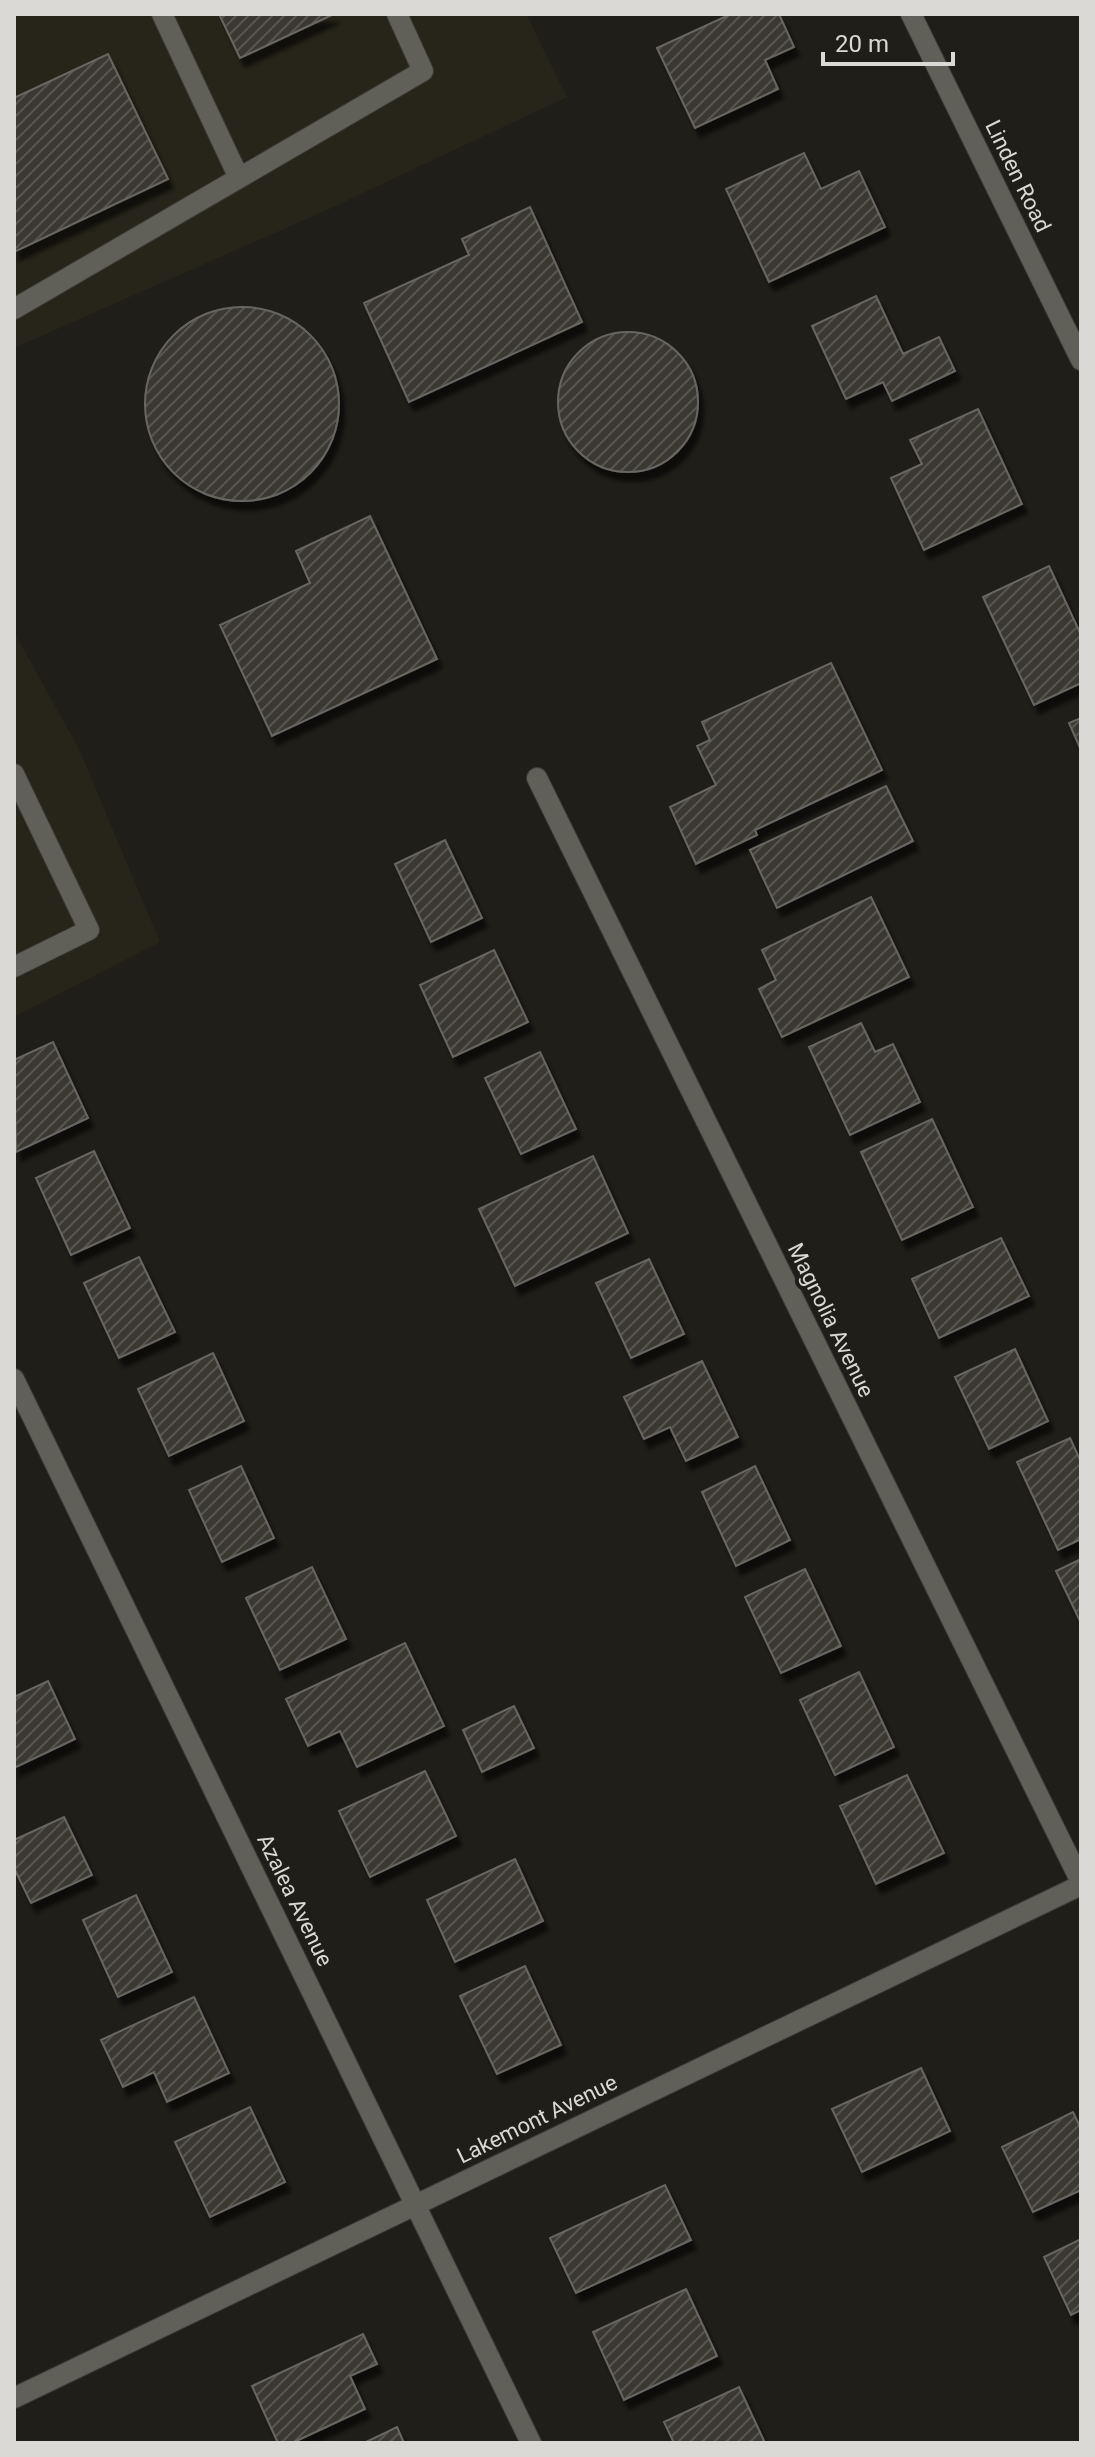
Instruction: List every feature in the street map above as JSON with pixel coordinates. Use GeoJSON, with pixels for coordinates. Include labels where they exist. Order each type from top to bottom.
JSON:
{"type":"FeatureCollection","features":[{"type":"Feature","properties":{"kind":"street"},"geometry":{"type":"LineString","coordinates":[[162,14],[239,178]]}},
{"type":"Feature","properties":{"kind":"street"},"geometry":{"type":"LineString","coordinates":[[14,309],[423,71],[397,14]]}},
{"type":"Feature","properties":{"kind":"street","name":"Linden Road"},"geometry":{"type":"LineString","coordinates":[[911,14],[1081,360]]}},
{"type":"Feature","properties":{"kind":"street"},"geometry":{"type":"LineString","coordinates":[[14,774],[89,930],[14,967]]}},
{"type":"Feature","properties":{"kind":"street","name":"Magnolia Avenue"},"geometry":{"type":"LineString","coordinates":[[537,778],[1081,1884]]}},
{"type":"Feature","properties":{"kind":"street","name":"Azalea Avenue"},"geometry":{"type":"LineString","coordinates":[[14,1379],[531,2443]]}},
{"type":"Feature","properties":{"kind":"street","name":"Lakemont Avenue"},"geometry":{"type":"LineString","coordinates":[[14,2398],[1081,1884]]}},
{"type":"Feature","properties":{"kind":"shaded area"},"geometry":{"type":"Polygon","coordinates":[[[14,14],[526,14],[567,97],[329,209],[14,348],[14,14]]]}},
{"type":"Feature","properties":{"kind":"shaded area"},"geometry":{"type":"Polygon","coordinates":[[[14,632],[79,749],[160,942],[14,1017],[14,632]]]}},
{"type":"Feature","properties":{"kind":"building"},"geometry":{"type":"Polygon","coordinates":[[[219,14],[334,14],[240,58],[219,14]]]}},
{"type":"Feature","properties":{"kind":"building"},"geometry":{"type":"Polygon","coordinates":[[[731,14],[779,14],[794,47],[765,60],[778,89],[695,128],[657,48],[731,14]]]}},
{"type":"Feature","properties":{"kind":"building"},"geometry":{"type":"Polygon","coordinates":[[[108,54],[168,179],[14,252],[14,98],[108,54]]]}},
{"type":"Feature","properties":{"kind":"building"},"geometry":{"type":"Polygon","coordinates":[[[804,153],[821,189],[859,171],[885,227],[769,282],[726,189],[804,153]]]}},
{"type":"Feature","properties":{"kind":"building"},"geometry":{"type":"Polygon","coordinates":[[[530,207],[582,322],[409,402],[364,303],[469,255],[462,239],[530,207]]]}},
{"type":"Feature","properties":{"kind":"building"},"geometry":{"type":"Polygon","coordinates":[[[876,296],[903,354],[939,337],[955,371],[892,401],[883,382],[846,399],[812,326],[876,296]]]}},
{"type":"Feature","properties":{"kind":"building"},"geometry":{"type":"Polygon","coordinates":[[[242,307],[279,314],[311,335],[332,367],[339,404],[332,441],[311,473],[279,494],[242,501],[205,494],[173,473],[152,441],[145,404],[152,367],[173,335],[205,314],[242,307]]]}},
{"type":"Feature","properties":{"kind":"building"},"geometry":{"type":"Polygon","coordinates":[[[628,332],[655,337],[678,352],[693,375],[698,402],[693,429],[678,452],[655,467],[628,472],[601,467],[578,452],[563,429],[558,402],[563,375],[578,352],[601,337],[628,332]]]}},
{"type":"Feature","properties":{"kind":"building"},"geometry":{"type":"Polygon","coordinates":[[[978,409],[1022,504],[924,550],[891,478],[922,464],[910,440],[978,409]]]}},
{"type":"Feature","properties":{"kind":"building"},"geometry":{"type":"Polygon","coordinates":[[[370,516],[437,659],[272,736],[220,625],[310,583],[296,551],[370,516]]]}},
{"type":"Feature","properties":{"kind":"building"},"geometry":{"type":"Polygon","coordinates":[[[1049,566],[1081,635],[1081,683],[1034,705],[983,597],[1049,566]]]}},
{"type":"Feature","properties":{"kind":"building"},"geometry":{"type":"Polygon","coordinates":[[[831,663],[882,770],[755,830],[757,835],[696,864],[670,807],[716,785],[697,746],[710,740],[702,722],[831,663]]]}},
{"type":"Feature","properties":{"kind":"building"},"geometry":{"type":"Polygon","coordinates":[[[1081,718],[1081,750],[1069,723],[1081,718]]]}},
{"type":"Feature","properties":{"kind":"building"},"geometry":{"type":"Polygon","coordinates":[[[886,786],[913,841],[777,908],[750,850],[886,786]]]}},
{"type":"Feature","properties":{"kind":"building"},"geometry":{"type":"Polygon","coordinates":[[[445,840],[482,918],[431,942],[395,864],[445,840]]]}},
{"type":"Feature","properties":{"kind":"building"},"geometry":{"type":"Polygon","coordinates":[[[871,897],[909,977],[782,1037],[759,989],[776,980],[762,950],[871,897]]]}},
{"type":"Feature","properties":{"kind":"building"},"geometry":{"type":"Polygon","coordinates":[[[494,950],[528,1022],[453,1057],[420,985],[494,950]]]}},
{"type":"Feature","properties":{"kind":"building"},"geometry":{"type":"Polygon","coordinates":[[[861,1023],[875,1052],[893,1044],[920,1102],[850,1135],[809,1047],[861,1023]]]}},
{"type":"Feature","properties":{"kind":"building"},"geometry":{"type":"Polygon","coordinates":[[[53,1042],[88,1118],[16,1152],[14,1060],[53,1042]]]}},
{"type":"Feature","properties":{"kind":"building"},"geometry":{"type":"Polygon","coordinates":[[[540,1052],[576,1129],[521,1154],[485,1078],[540,1052]]]}},
{"type":"Feature","properties":{"kind":"building"},"geometry":{"type":"Polygon","coordinates":[[[932,1119],[973,1207],[902,1240],[861,1152],[932,1119]]]}},
{"type":"Feature","properties":{"kind":"building"},"geometry":{"type":"Polygon","coordinates":[[[94,1151],[130,1228],[71,1255],[36,1178],[94,1151]]]}},
{"type":"Feature","properties":{"kind":"building"},"geometry":{"type":"Polygon","coordinates":[[[593,1156],[628,1233],[515,1286],[479,1209],[593,1156]]]}},
{"type":"Feature","properties":{"kind":"building"},"geometry":{"type":"Polygon","coordinates":[[[1001,1238],[1029,1296],[939,1338],[912,1279],[1001,1238]]]}},
{"type":"Feature","properties":{"kind":"building"},"geometry":{"type":"Polygon","coordinates":[[[139,1257],[175,1332],[119,1358],[84,1283],[139,1257]]]}},
{"type":"Feature","properties":{"kind":"building"},"geometry":{"type":"Polygon","coordinates":[[[649,1259],[684,1334],[631,1358],[596,1283],[649,1259]]]}},
{"type":"Feature","properties":{"kind":"building"},"geometry":{"type":"Polygon","coordinates":[[[1015,1349],[1048,1421],[989,1449],[955,1377],[1015,1349]]]}},
{"type":"Feature","properties":{"kind":"building"},"geometry":{"type":"Polygon","coordinates":[[[213,1353],[244,1421],[169,1456],[138,1389],[213,1353]]]}},
{"type":"Feature","properties":{"kind":"building"},"geometry":{"type":"Polygon","coordinates":[[[702,1361],[738,1437],[686,1461],[670,1427],[644,1439],[624,1397],[702,1361]]]}},
{"type":"Feature","properties":{"kind":"building"},"geometry":{"type":"Polygon","coordinates":[[[1070,1438],[1081,1462],[1081,1539],[1058,1550],[1017,1462],[1070,1438]]]}},
{"type":"Feature","properties":{"kind":"building"},"geometry":{"type":"Polygon","coordinates":[[[241,1466],[274,1538],[222,1562],[189,1490],[241,1466]]]}},
{"type":"Feature","properties":{"kind":"building"},"geometry":{"type":"Polygon","coordinates":[[[755,1466],[790,1540],[736,1566],[702,1492],[755,1466]]]}},
{"type":"Feature","properties":{"kind":"building"},"geometry":{"type":"Polygon","coordinates":[[[1081,1559],[1081,1623],[1056,1571],[1081,1559]]]}},
{"type":"Feature","properties":{"kind":"building"},"geometry":{"type":"Polygon","coordinates":[[[312,1567],[346,1639],[280,1670],[246,1598],[312,1567]]]}},
{"type":"Feature","properties":{"kind":"building"},"geometry":{"type":"Polygon","coordinates":[[[805,1569],[841,1646],[781,1673],[745,1597],[805,1569]]]}},
{"type":"Feature","properties":{"kind":"building"},"geometry":{"type":"Polygon","coordinates":[[[405,1643],[444,1726],[357,1767],[340,1731],[308,1746],[286,1699],[405,1643]]]}},
{"type":"Feature","properties":{"kind":"building"},"geometry":{"type":"Polygon","coordinates":[[[859,1672],[894,1747],[835,1775],[800,1700],[859,1672]]]}},
{"type":"Feature","properties":{"kind":"building"},"geometry":{"type":"Polygon","coordinates":[[[48,1681],[75,1739],[14,1768],[14,1697],[48,1681]]]}},
{"type":"Feature","properties":{"kind":"building"},"geometry":{"type":"Polygon","coordinates":[[[514,1706],[534,1748],[482,1772],[463,1730],[514,1706]]]}},
{"type":"Feature","properties":{"kind":"building"},"geometry":{"type":"Polygon","coordinates":[[[425,1771],[456,1836],[370,1877],[339,1811],[425,1771]]]}},
{"type":"Feature","properties":{"kind":"building"},"geometry":{"type":"Polygon","coordinates":[[[907,1775],[944,1853],[876,1884],[840,1806],[907,1775]]]}},
{"type":"Feature","properties":{"kind":"building"},"geometry":{"type":"Polygon","coordinates":[[[64,1817],[92,1875],[31,1903],[14,1868],[14,1840],[64,1817]]]}},
{"type":"Feature","properties":{"kind":"building"},"geometry":{"type":"Polygon","coordinates":[[[515,1859],[543,1921],[455,1962],[427,1900],[515,1859]]]}},
{"type":"Feature","properties":{"kind":"building"},"geometry":{"type":"Polygon","coordinates":[[[136,1895],[172,1972],[118,1997],[83,1920],[136,1895]]]}},
{"type":"Feature","properties":{"kind":"building"},"geometry":{"type":"Polygon","coordinates":[[[525,1966],[561,2045],[497,2074],[460,1996],[525,1966]]]}},
{"type":"Feature","properties":{"kind":"building"},"geometry":{"type":"Polygon","coordinates":[[[194,1997],[229,2073],[167,2102],[154,2072],[123,2087],[101,2040],[194,1997]]]}},
{"type":"Feature","properties":{"kind":"building"},"geometry":{"type":"Polygon","coordinates":[[[921,2068],[950,2131],[862,2172],[832,2109],[921,2068]]]}},
{"type":"Feature","properties":{"kind":"building"},"geometry":{"type":"Polygon","coordinates":[[[250,2107],[285,2182],[210,2217],[175,2142],[250,2107]]]}},
{"type":"Feature","properties":{"kind":"building"},"geometry":{"type":"Polygon","coordinates":[[[1073,2112],[1081,2129],[1081,2190],[1033,2212],[1002,2147],[1073,2112]]]}},
{"type":"Feature","properties":{"kind":"building"},"geometry":{"type":"Polygon","coordinates":[[[665,2185],[691,2240],[576,2293],[550,2238],[665,2185]]]}},
{"type":"Feature","properties":{"kind":"building"},"geometry":{"type":"Polygon","coordinates":[[[1081,2239],[1081,2310],[1071,2315],[1044,2257],[1081,2239]]]}},
{"type":"Feature","properties":{"kind":"building"},"geometry":{"type":"Polygon","coordinates":[[[686,2289],[717,2356],[624,2400],[593,2332],[686,2289]]]}},
{"type":"Feature","properties":{"kind":"building"},"geometry":{"type":"Polygon","coordinates":[[[363,2334],[377,2364],[350,2376],[365,2409],[292,2443],[278,2443],[252,2386],[363,2334]]]}},
{"type":"Feature","properties":{"kind":"building"},"geometry":{"type":"Polygon","coordinates":[[[739,2387],[765,2443],[674,2443],[664,2422],[739,2387]]]}},
{"type":"Feature","properties":{"kind":"building"},"geometry":{"type":"Polygon","coordinates":[[[397,2427],[404,2443],[364,2443],[397,2427]]]}}]}
